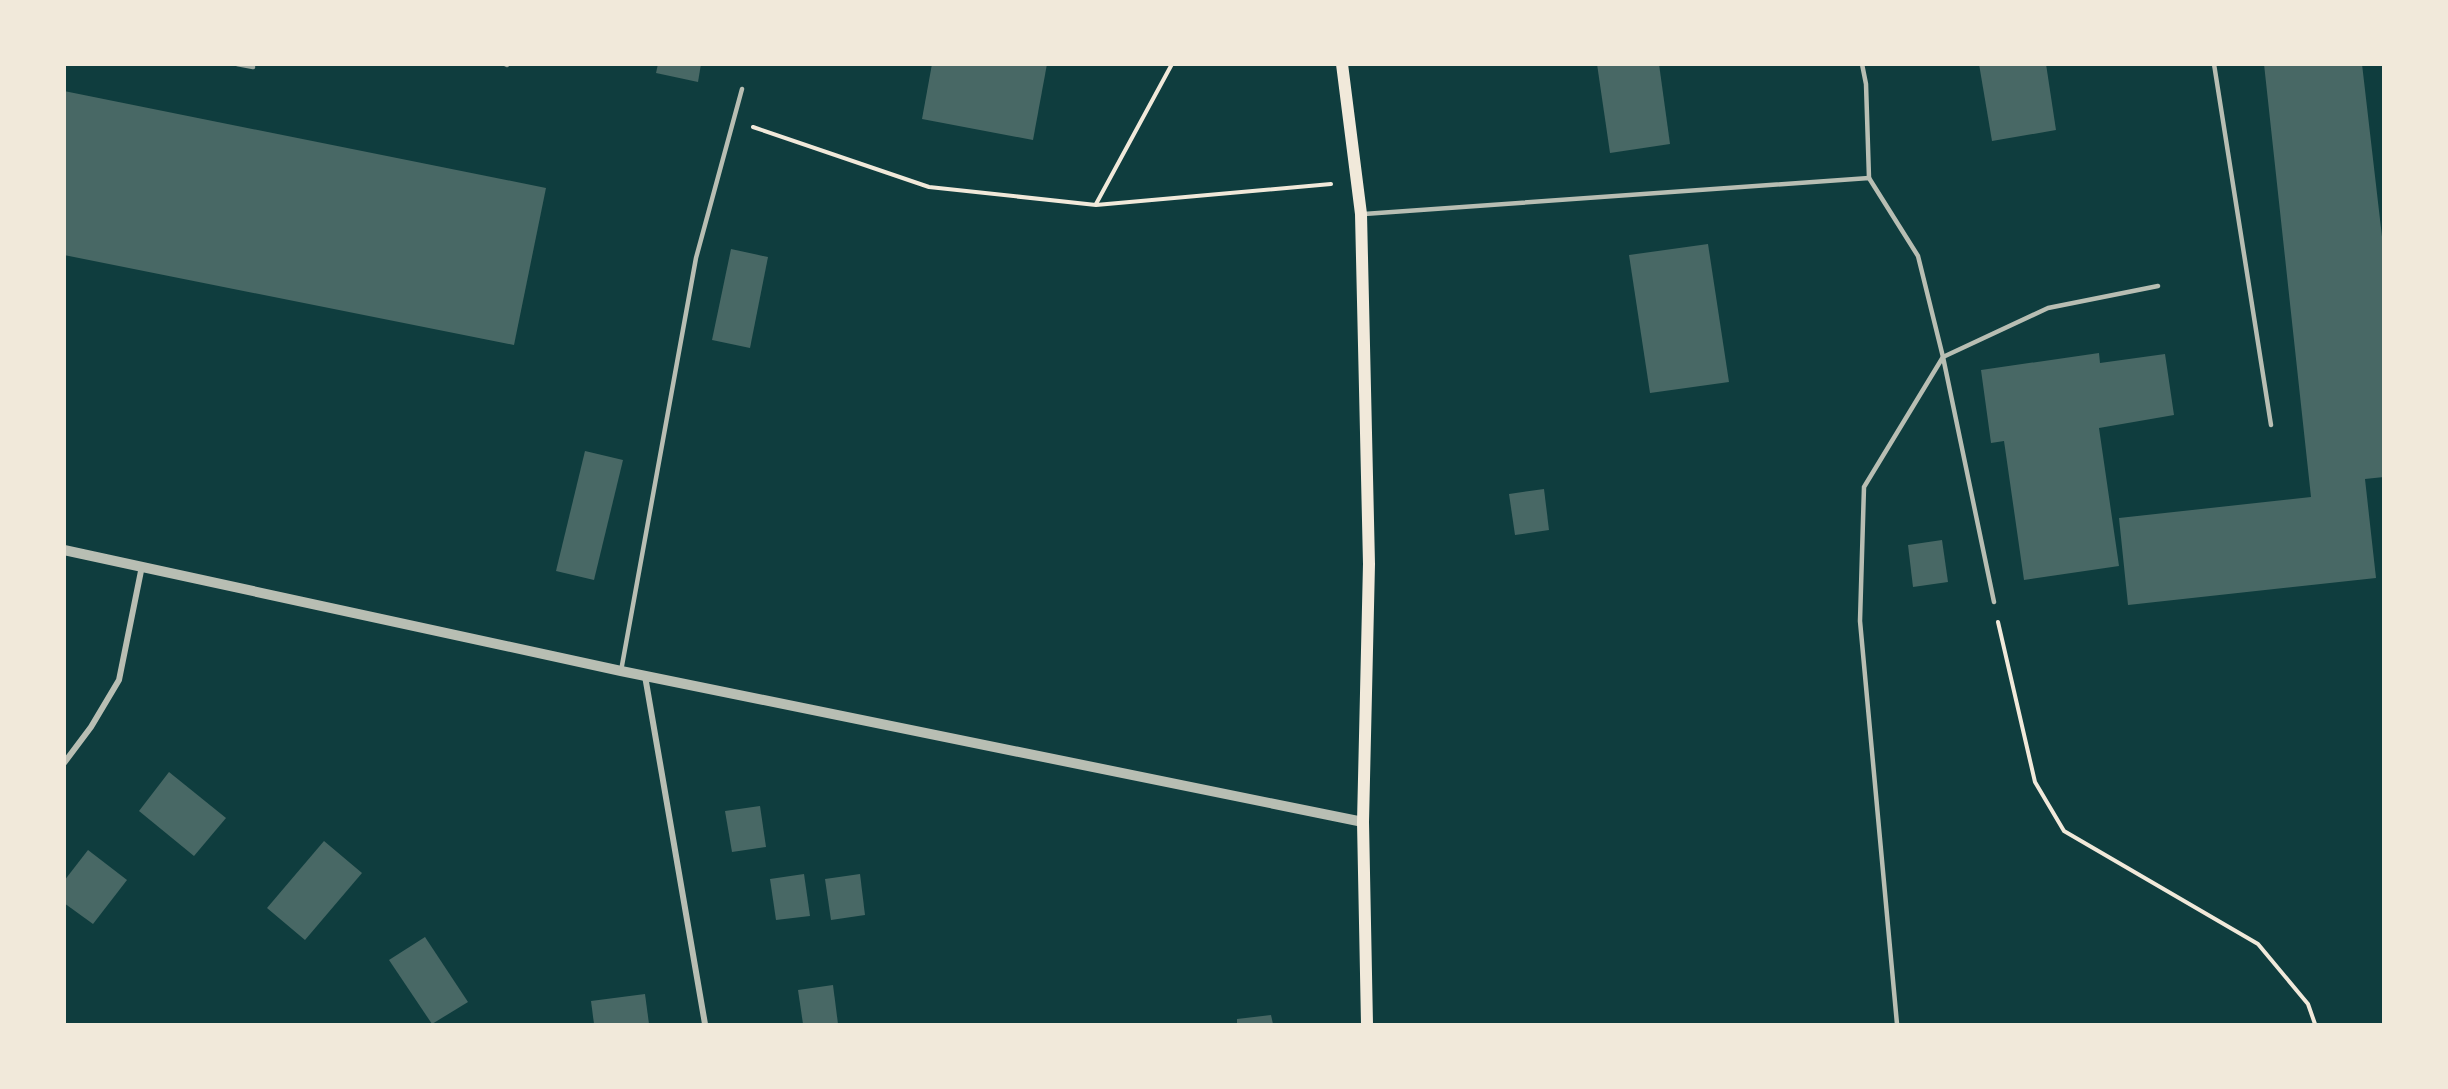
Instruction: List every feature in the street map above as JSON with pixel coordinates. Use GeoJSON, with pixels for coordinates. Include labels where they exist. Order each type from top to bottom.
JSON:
{"type":"FeatureCollection","features":[{"type":"Feature","properties":{"kind":"main road"},"geometry":{"type":"LineString","coordinates":[[1342,64],[1361,214],[1369,564],[1363,822],[1367,1024]]}},
{"type":"Feature","properties":{"kind":"street"},"geometry":{"type":"LineString","coordinates":[[64,550],[621,671],[1363,822]]}},
{"type":"Feature","properties":{"kind":"street"},"geometry":{"type":"LineString","coordinates":[[64,763],[92,727],[119,680],[142,566]]}},
{"type":"Feature","properties":{"kind":"street"},"geometry":{"type":"LineString","coordinates":[[645,676],[705,1024]]}},
{"type":"Feature","properties":{"kind":"lane"},"geometry":{"type":"LineString","coordinates":[[1862,64],[1866,84],[1869,178],[1918,256],[1943,357],[1994,603]]}},
{"type":"Feature","properties":{"kind":"lane"},"geometry":{"type":"LineString","coordinates":[[2214,64],[2271,425]]}},
{"type":"Feature","properties":{"kind":"lane"},"geometry":{"type":"LineString","coordinates":[[621,671],[696,258],[742,89]]}},
{"type":"Feature","properties":{"kind":"lane"},"geometry":{"type":"LineString","coordinates":[[1361,214],[1869,178]]}},
{"type":"Feature","properties":{"kind":"lane"},"geometry":{"type":"LineString","coordinates":[[1897,1024],[1860,621],[1864,487],[1943,357],[2048,308],[2158,286]]}},
{"type":"Feature","properties":{"kind":"path"},"geometry":{"type":"LineString","coordinates":[[1096,205],[1172,64]]}},
{"type":"Feature","properties":{"kind":"path"},"geometry":{"type":"LineString","coordinates":[[733,121],[929,187],[1096,205],[1357,182]]}},
{"type":"Feature","properties":{"kind":"path"},"geometry":{"type":"LineString","coordinates":[[1994,603],[2035,782],[2064,831],[2258,944],[2308,1004],[2315,1024]]}},
{"type":"Feature","properties":{"kind":"building"},"geometry":{"type":"Polygon","coordinates":[[[658,64],[701,64],[698,82],[656,73],[658,64]]]}},
{"type":"Feature","properties":{"kind":"building"},"geometry":{"type":"Polygon","coordinates":[[[932,64],[1047,64],[1033,140],[922,119],[932,64]]]}},
{"type":"Feature","properties":{"kind":"building"},"geometry":{"type":"Polygon","coordinates":[[[1597,64],[1659,64],[1670,144],[1610,153],[1597,64]]]}},
{"type":"Feature","properties":{"kind":"building"},"geometry":{"type":"Polygon","coordinates":[[[1979,64],[2046,64],[2056,130],[1992,141],[1979,64]]]}},
{"type":"Feature","properties":{"kind":"building"},"geometry":{"type":"Polygon","coordinates":[[[2264,64],[2362,64],[2384,254],[2384,477],[2365,479],[2376,578],[2128,605],[2119,518],[2311,497],[2264,64]]]}},
{"type":"Feature","properties":{"kind":"building"},"geometry":{"type":"Polygon","coordinates":[[[64,91],[546,188],[514,345],[64,255],[64,91]]]}},
{"type":"Feature","properties":{"kind":"building"},"geometry":{"type":"Polygon","coordinates":[[[1708,244],[1729,382],[1650,393],[1629,255],[1708,244]]]}},
{"type":"Feature","properties":{"kind":"building"},"geometry":{"type":"Polygon","coordinates":[[[731,249],[768,257],[750,348],[712,340],[731,249]]]}},
{"type":"Feature","properties":{"kind":"building"},"geometry":{"type":"Polygon","coordinates":[[[2099,353],[2100,363],[2165,354],[2174,415],[2099,428],[2119,566],[2024,580],[2004,441],[1991,443],[1981,370],[2099,353]]]}},
{"type":"Feature","properties":{"kind":"building"},"geometry":{"type":"Polygon","coordinates":[[[585,451],[623,460],[594,580],[556,571],[585,451]]]}},
{"type":"Feature","properties":{"kind":"building"},"geometry":{"type":"Polygon","coordinates":[[[1544,489],[1549,530],[1515,535],[1509,494],[1544,489]]]}},
{"type":"Feature","properties":{"kind":"building"},"geometry":{"type":"Polygon","coordinates":[[[1942,540],[1948,582],[1913,587],[1908,545],[1942,540]]]}},
{"type":"Feature","properties":{"kind":"building"},"geometry":{"type":"Polygon","coordinates":[[[169,772],[226,818],[194,856],[139,811],[169,772]]]}},
{"type":"Feature","properties":{"kind":"building"},"geometry":{"type":"Polygon","coordinates":[[[760,806],[766,847],[732,852],[725,811],[760,806]]]}},
{"type":"Feature","properties":{"kind":"building"},"geometry":{"type":"Polygon","coordinates":[[[324,841],[362,873],[305,940],[267,908],[324,841]]]}},
{"type":"Feature","properties":{"kind":"building"},"geometry":{"type":"Polygon","coordinates":[[[88,850],[127,880],[93,924],[64,903],[64,881],[88,850]]]}},
{"type":"Feature","properties":{"kind":"building"},"geometry":{"type":"Polygon","coordinates":[[[804,874],[810,916],[776,920],[770,879],[804,874]]]}},
{"type":"Feature","properties":{"kind":"building"},"geometry":{"type":"Polygon","coordinates":[[[860,874],[865,915],[831,920],[825,879],[860,874]]]}},
{"type":"Feature","properties":{"kind":"building"},"geometry":{"type":"Polygon","coordinates":[[[425,937],[468,1002],[432,1024],[389,960],[425,937]]]}},
{"type":"Feature","properties":{"kind":"building"},"geometry":{"type":"Polygon","coordinates":[[[833,985],[838,1024],[803,1024],[798,990],[833,985]]]}},
{"type":"Feature","properties":{"kind":"building"},"geometry":{"type":"Polygon","coordinates":[[[645,994],[649,1024],[594,1024],[591,1001],[645,994]]]}},
{"type":"Feature","properties":{"kind":"building"},"geometry":{"type":"Polygon","coordinates":[[[1271,1015],[1273,1024],[1237,1024],[1237,1019],[1271,1015]]]}},
{"type":"Feature","properties":{"kind":"railway"},"geometry":{"type":"LineString","coordinates":[[237,64],[253,67]]}}]}
